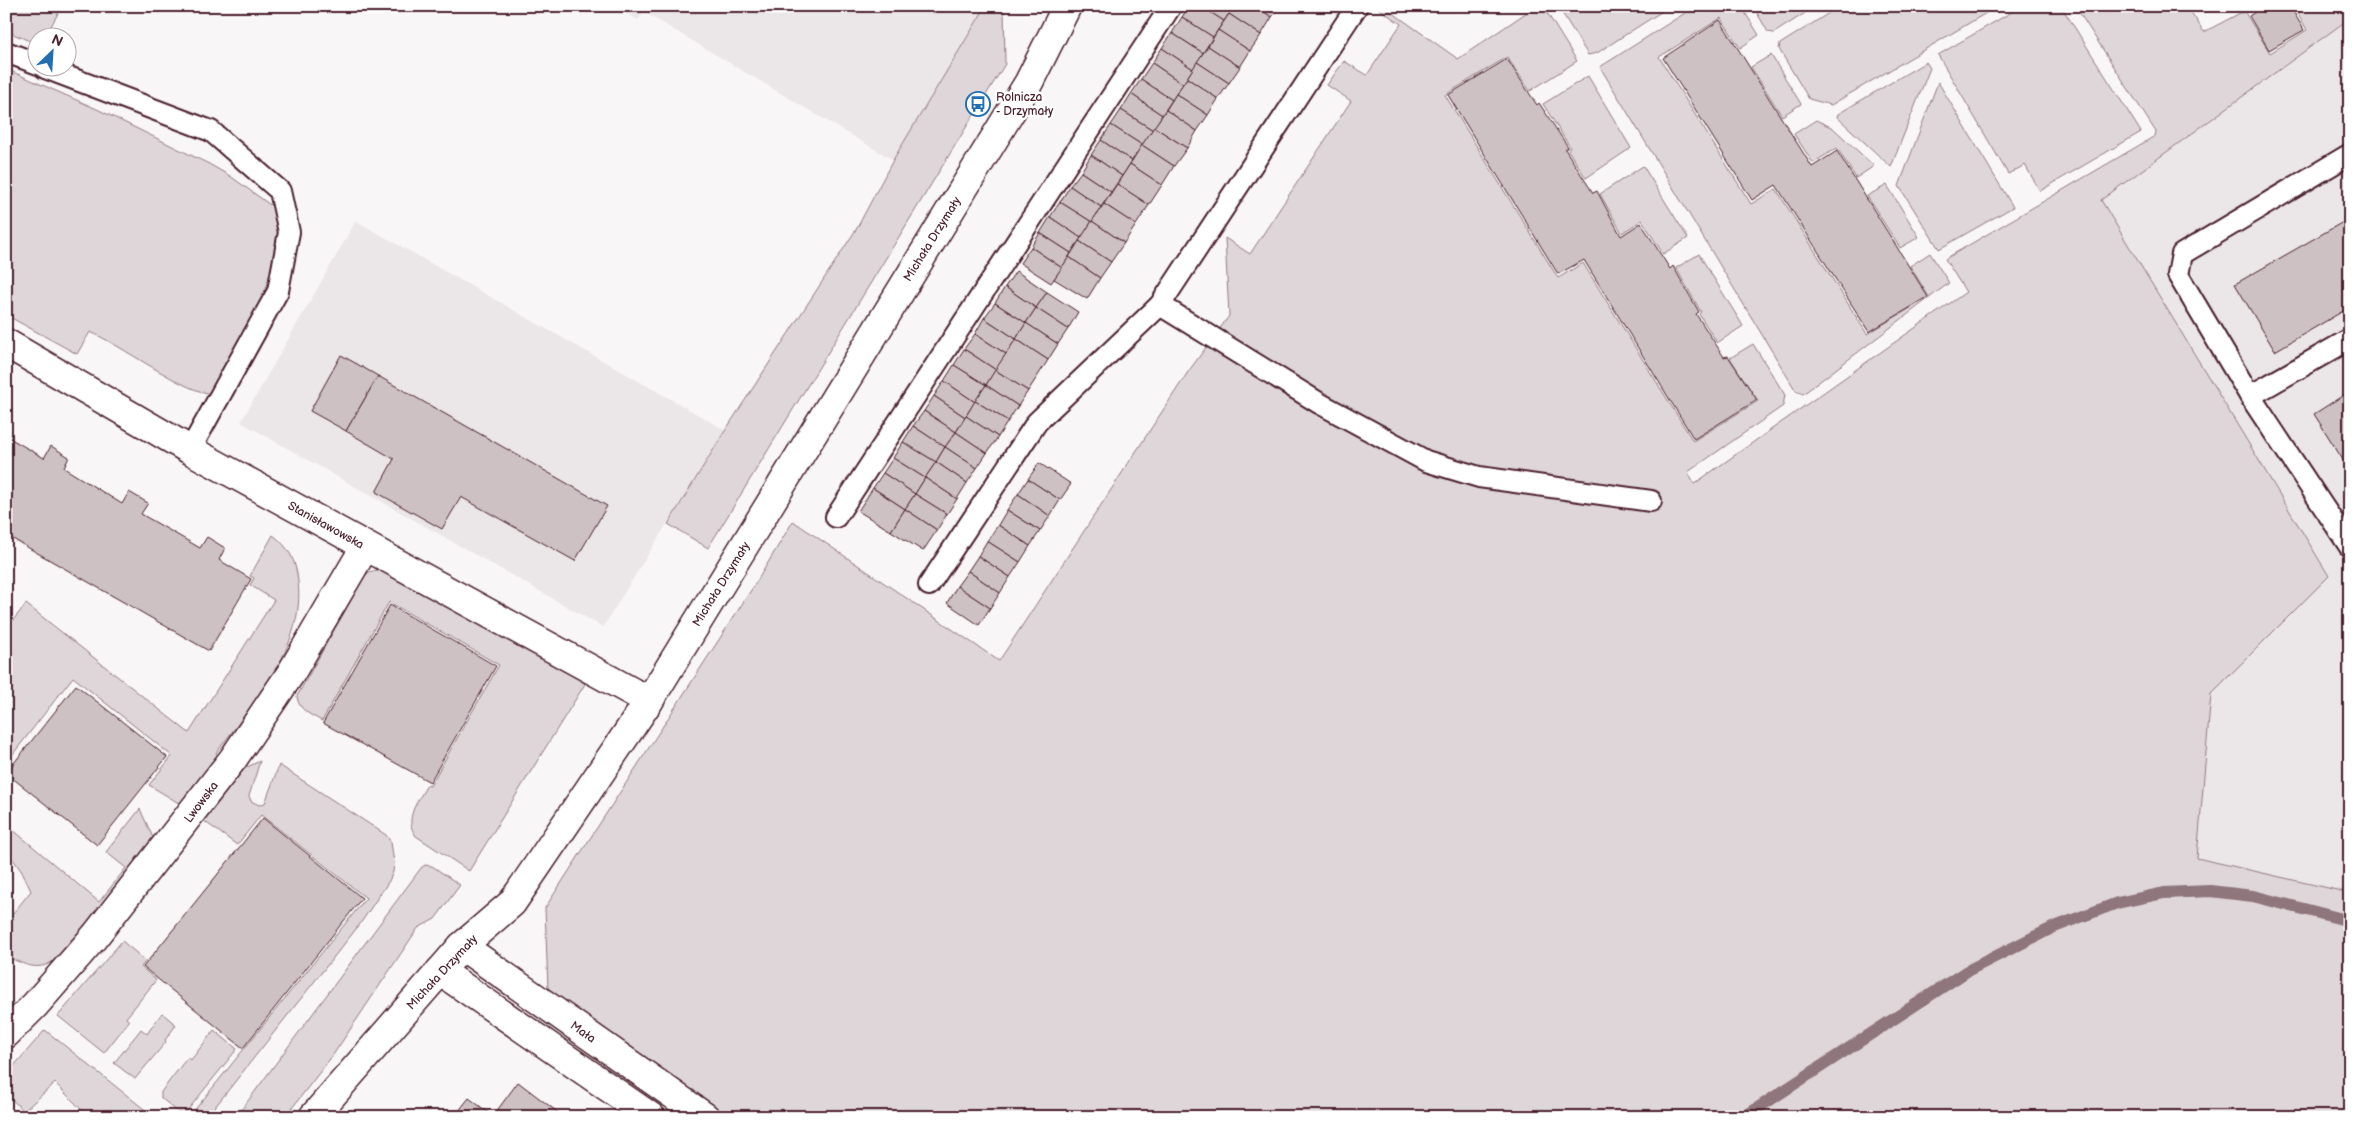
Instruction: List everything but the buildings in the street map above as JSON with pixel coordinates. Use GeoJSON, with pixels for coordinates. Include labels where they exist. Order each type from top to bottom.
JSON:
{"type":"FeatureCollection","features":[{"type":"Feature","properties":{"kind":"street","name":"Michała Drzymały"},"geometry":{"type":"LineString","coordinates":[[313,1117],[462,946],[512,903],[649,701],[1029,82],[1067,6]]}},
{"type":"Feature","properties":{"kind":"street","name":"Stanisławowska"},"geometry":{"type":"LineString","coordinates":[[6,343],[190,450],[649,701]]}},
{"type":"Feature","properties":{"kind":"street","name":"Lwowska"},"geometry":{"type":"LineString","coordinates":[[6,1034],[35,1005],[94,936],[232,759],[287,681],[365,547]]}},
{"type":"Feature","properties":{"kind":"street","name":"Mała"},"geometry":{"type":"LineString","coordinates":[[462,946],[704,1117]]}},
{"type":"Feature","properties":{"kind":"street"},"geometry":{"type":"LineString","coordinates":[[440,971],[651,1117]]}},
{"type":"Feature","properties":{"kind":"lane"},"geometry":{"type":"LineString","coordinates":[[836,517],[1171,6]]}},
{"type":"Feature","properties":{"kind":"lane"},"geometry":{"type":"LineString","coordinates":[[929,585],[1037,422],[1160,305],[1357,6]]}},
{"type":"Feature","properties":{"kind":"lane"},"geometry":{"type":"LineString","coordinates":[[6,52],[28,60]]}},
{"type":"Feature","properties":{"kind":"lane"},"geometry":{"type":"LineString","coordinates":[[71,78],[211,131],[280,191],[289,232],[278,292],[190,450]]}},
{"type":"Feature","properties":{"kind":"lane"},"geometry":{"type":"LineString","coordinates":[[2350,154],[2182,254],[2178,275],[2250,396],[2350,547]]}},
{"type":"Feature","properties":{"kind":"lane"},"geometry":{"type":"LineString","coordinates":[[1160,305],[1319,403],[1426,461],[1479,477],[1652,500]]}},
{"type":"Feature","properties":{"kind":"lane"},"geometry":{"type":"LineString","coordinates":[[2250,396],[2350,339]]}},
{"type":"Feature","properties":{"kind":"shaded area"},"geometry":{"type":"Polygon","coordinates":[[[6,6],[62,6],[50,28],[28,28],[28,40],[6,31],[6,6]]]}},
{"type":"Feature","properties":{"kind":"shaded area"},"geometry":{"type":"Polygon","coordinates":[[[614,6],[986,6],[893,160],[644,12],[638,20],[614,6]]]}},
{"type":"Feature","properties":{"kind":"shaded area"},"geometry":{"type":"Polygon","coordinates":[[[986,6],[1004,8],[1005,64],[708,548],[668,524],[723,434],[857,228],[893,160],[986,6]]]}},
{"type":"Feature","properties":{"kind":"shaded area"},"geometry":{"type":"Polygon","coordinates":[[[1383,6],[1458,59],[1536,6],[1544,8],[1577,61],[1530,91],[1507,57],[1445,95],[1558,278],[1583,263],[1693,441],[1758,401],[1730,358],[1753,344],[1785,395],[1783,406],[1688,472],[1694,484],[1966,292],[1945,259],[2155,136],[2156,132],[2075,6],[2187,6],[2204,32],[2244,11],[2270,53],[2307,30],[2294,6],[2350,6],[2350,18],[2101,200],[2329,576],[2211,694],[2197,858],[2350,893],[2350,1117],[731,1117],[548,989],[545,908],[757,581],[793,521],[999,661],[1188,372],[1229,316],[1225,238],[1250,254],[1351,101],[1327,85],[1344,61],[1367,75],[1401,24],[1378,8],[1383,6]]]}},
{"type":"Feature","properties":{"kind":"shaded area"},"geometry":{"type":"Polygon","coordinates":[[[1558,6],[1662,6],[1664,10],[1597,53],[1588,55],[1558,6]]]}},
{"type":"Feature","properties":{"kind":"shaded area"},"geometry":{"type":"Polygon","coordinates":[[[1696,6],[1741,6],[1759,35],[1740,48],[1721,18],[1659,57],[1751,204],[1776,189],[1867,334],[1929,297],[1910,266],[1930,253],[1949,283],[1803,394],[1796,391],[1600,67],[1696,6]]]}},
{"type":"Feature","properties":{"kind":"shaded area"},"geometry":{"type":"Polygon","coordinates":[[[1753,6],[1816,6],[1774,33],[1768,32],[1753,6]]]}},
{"type":"Feature","properties":{"kind":"shaded area"},"geometry":{"type":"Polygon","coordinates":[[[1840,6],[1998,6],[1831,105],[1809,99],[1779,49],[1780,44],[1840,6]]]}},
{"type":"Feature","properties":{"kind":"shaded area"},"geometry":{"type":"Polygon","coordinates":[[[2022,6],[2061,6],[2141,132],[2040,191],[2025,165],[2008,174],[1938,55],[2022,6]]]}},
{"type":"Feature","properties":{"kind":"shaded area"},"geometry":{"type":"Polygon","coordinates":[[[2350,18],[2350,893],[2197,858],[2211,694],[2329,576],[2101,200],[2350,18]]]}},
{"type":"Feature","properties":{"kind":"shaded area"},"geometry":{"type":"Polygon","coordinates":[[[1771,55],[1801,104],[1782,116],[1751,67],[1771,55]]]}},
{"type":"Feature","properties":{"kind":"shaded area"},"geometry":{"type":"Polygon","coordinates":[[[1926,62],[1930,68],[1891,167],[1837,117],[1838,114],[1926,62]]]}},
{"type":"Feature","properties":{"kind":"shaded area"},"geometry":{"type":"Polygon","coordinates":[[[6,69],[97,109],[209,164],[230,176],[273,207],[280,220],[276,279],[212,393],[201,392],[170,378],[90,332],[77,354],[6,315],[6,283],[9,279],[6,277],[6,69]]]}},
{"type":"Feature","properties":{"kind":"shaded area"},"geometry":{"type":"Polygon","coordinates":[[[1588,76],[1631,148],[1586,178],[1568,150],[1570,147],[1543,104],[1588,76]]]}},
{"type":"Feature","properties":{"kind":"shaded area"},"geometry":{"type":"Polygon","coordinates":[[[1938,82],[2013,207],[1939,249],[1899,186],[1938,82]]]}},
{"type":"Feature","properties":{"kind":"shaded area"},"geometry":{"type":"Polygon","coordinates":[[[1816,120],[1833,128],[1874,166],[1856,178],[1837,148],[1813,163],[1794,134],[1816,120]]]}},
{"type":"Feature","properties":{"kind":"shaded area"},"geometry":{"type":"Polygon","coordinates":[[[1643,166],[1688,238],[1663,254],[1642,220],[1622,233],[1600,194],[1643,166]]]}},
{"type":"Feature","properties":{"kind":"shaded area"},"geometry":{"type":"Polygon","coordinates":[[[1887,185],[1919,237],[1900,248],[1867,196],[1887,185]]]}},
{"type":"Feature","properties":{"kind":"shaded area"},"geometry":{"type":"Polygon","coordinates":[[[356,221],[725,430],[603,627],[241,422],[356,221]]]}},
{"type":"Feature","properties":{"kind":"shaded area"},"geometry":{"type":"Polygon","coordinates":[[[1699,254],[1743,326],[1717,343],[1699,314],[1701,312],[1676,268],[1699,254]]]}},
{"type":"Feature","properties":{"kind":"shaded area"},"geometry":{"type":"Polygon","coordinates":[[[273,535],[291,555],[297,574],[298,605],[294,629],[274,673],[216,753],[219,756],[182,805],[149,785],[172,756],[73,677],[6,763],[6,629],[26,604],[189,733],[274,600],[250,585],[254,578],[250,576],[273,535]]]}},
{"type":"Feature","properties":{"kind":"shaded area"},"geometry":{"type":"Polygon","coordinates":[[[382,570],[574,675],[585,684],[469,871],[416,836],[412,830],[411,817],[420,797],[427,785],[430,786],[499,665],[389,602],[322,721],[306,712],[298,701],[297,696],[364,577],[369,572],[382,570]]]}},
{"type":"Feature","properties":{"kind":"shaded area"},"geometry":{"type":"Polygon","coordinates":[[[260,761],[249,796],[251,801],[259,805],[265,803],[279,765],[386,835],[391,842],[394,863],[393,872],[360,924],[207,1117],[189,1117],[366,898],[261,815],[237,845],[204,821],[245,768],[260,761]]]}},
{"type":"Feature","properties":{"kind":"shaded area"},"geometry":{"type":"Polygon","coordinates":[[[140,809],[154,840],[97,911],[52,962],[46,965],[34,966],[23,964],[6,956],[6,922],[31,891],[22,872],[6,849],[6,824],[99,902],[126,868],[106,852],[140,809]]]}},
{"type":"Feature","properties":{"kind":"shaded area"},"geometry":{"type":"Polygon","coordinates":[[[425,865],[432,866],[460,885],[435,919],[418,928],[333,1055],[285,1117],[236,1117],[421,868],[425,865]]]}},
{"type":"Feature","properties":{"kind":"shaded area"},"geometry":{"type":"Polygon","coordinates":[[[122,941],[146,961],[141,967],[156,980],[126,1018],[129,1021],[104,1053],[58,1016],[122,941]]]}},
{"type":"Feature","properties":{"kind":"shaded area"},"geometry":{"type":"Polygon","coordinates":[[[162,1013],[176,1025],[165,1040],[166,1042],[135,1079],[114,1063],[141,1029],[147,1034],[162,1013]]]}},
{"type":"Feature","properties":{"kind":"shaded area"},"geometry":{"type":"Polygon","coordinates":[[[45,1030],[154,1117],[89,1117],[55,1083],[24,1111],[6,1094],[6,1075],[45,1030]]]}},
{"type":"Feature","properties":{"kind":"shaded area"},"geometry":{"type":"Polygon","coordinates":[[[214,1030],[237,1049],[183,1116],[161,1098],[161,1092],[187,1058],[191,1060],[214,1030]]]}},
{"type":"Feature","properties":{"kind":"waterway"},"geometry":{"type":"LineString","coordinates":[[1744,1117],[1967,971],[2052,928],[2117,903],[2164,893],[2210,891],[2253,896],[2350,921]]}},
{"type":"Feature","properties":{"kind":"place","name":"Rolnicza - Drzymały"},"geometry":{"type":"Point","coordinates":[978,104]}}]}
